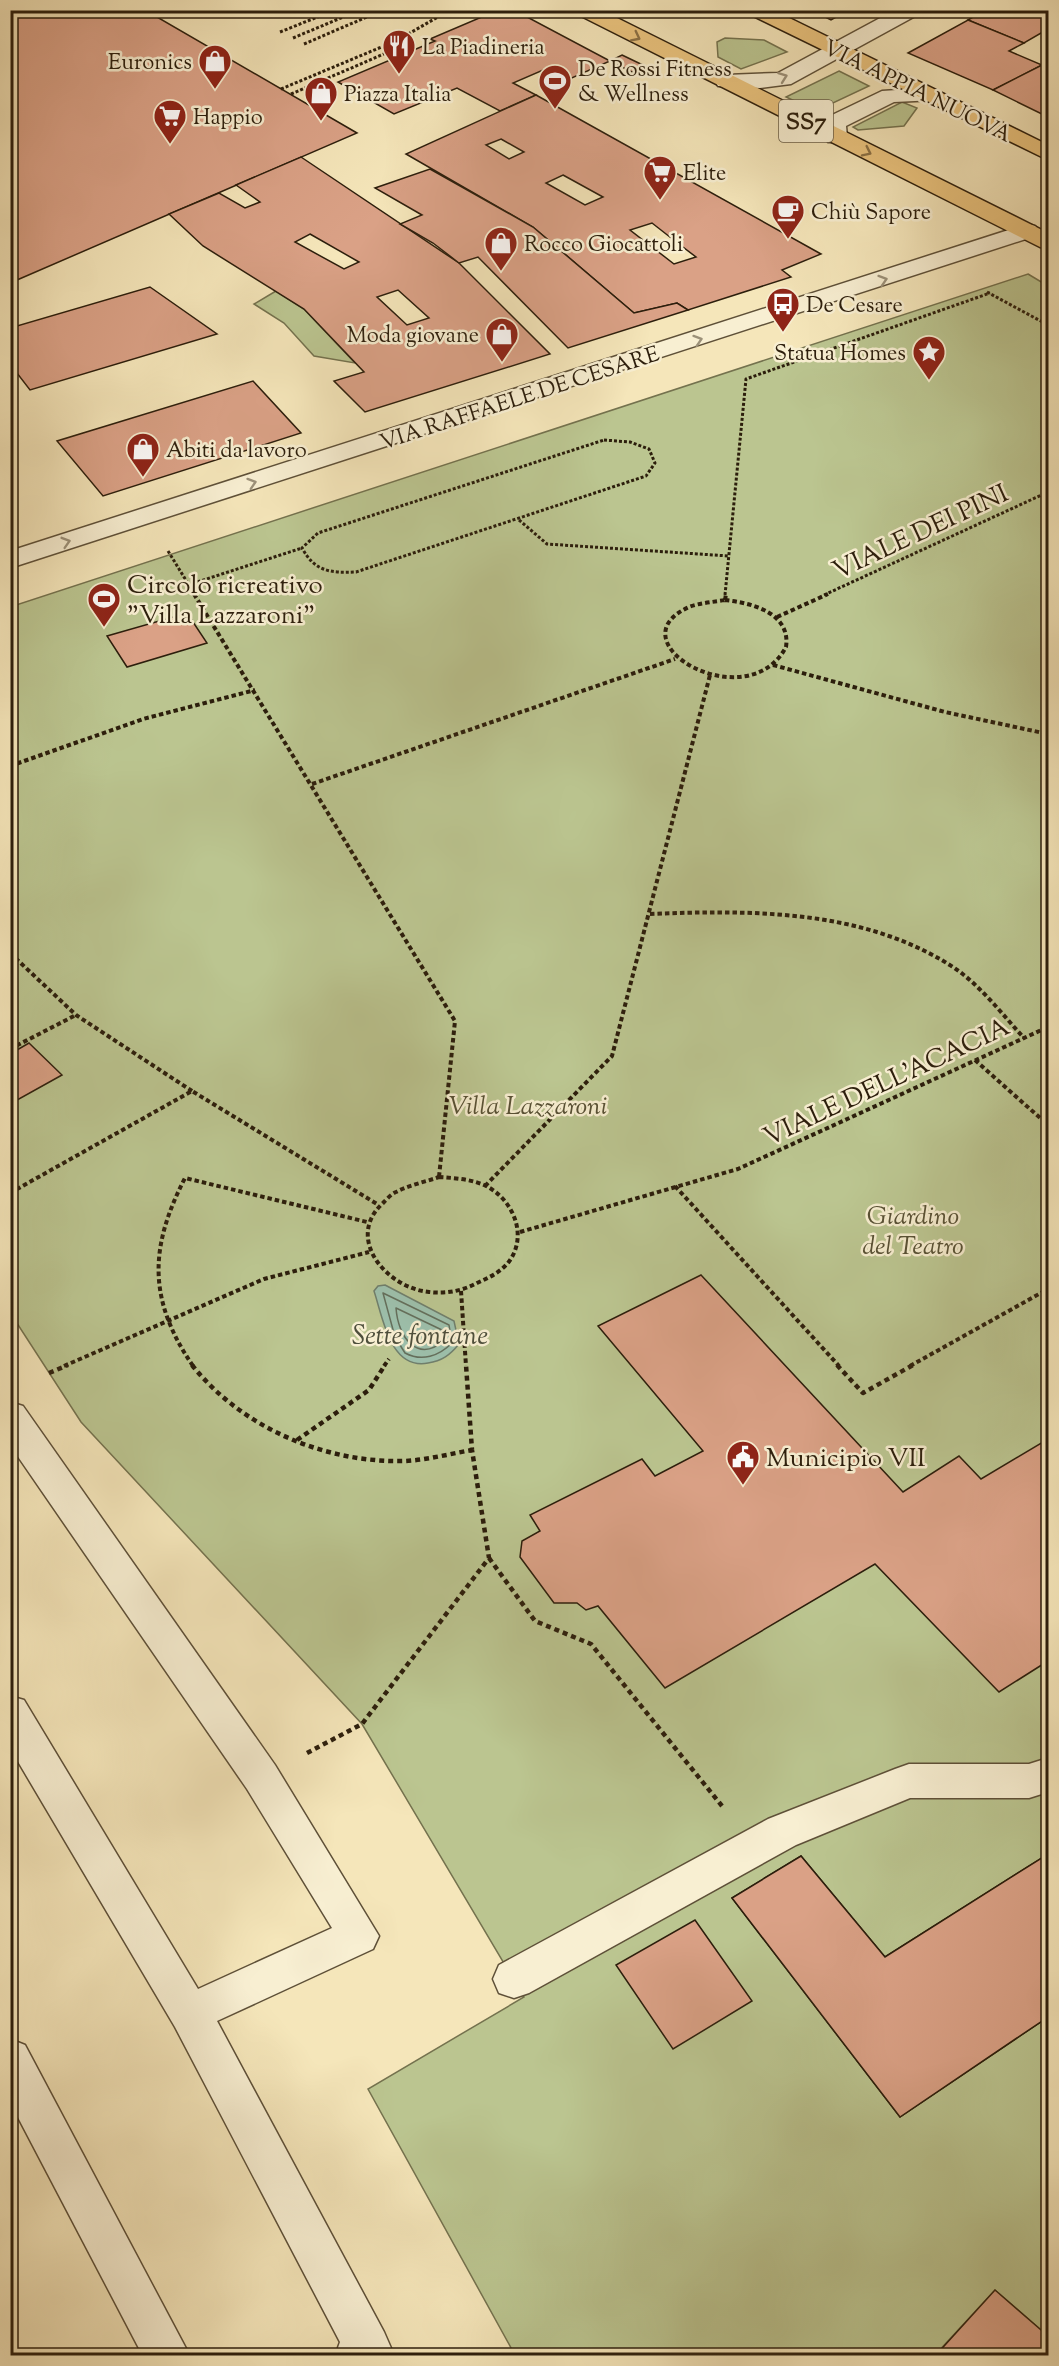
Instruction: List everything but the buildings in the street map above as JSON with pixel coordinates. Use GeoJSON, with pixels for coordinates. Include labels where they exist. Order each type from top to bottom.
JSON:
{"type":"FeatureCollection","features":[{"type":"Feature","properties":{"kind":"main road","name":"SS7"},"geometry":{"type":"LineString","coordinates":[[584,10],[1038,237]]}},
{"type":"Feature","properties":{"kind":"main road","name":"VIA APPIA NUOVA"},"geometry":{"type":"LineString","coordinates":[[756,10],[1048,153]]}},
{"type":"Feature","properties":{"kind":"street"},"geometry":{"type":"LineString","coordinates":[[726,81],[760,82],[783,79],[912,10]]}},
{"type":"Feature","properties":{"kind":"street"},"geometry":{"type":"LineString","coordinates":[[836,137],[834,128],[838,121],[890,96],[928,95]]}},
{"type":"Feature","properties":{"kind":"street","name":"VIA RAFFAELE DE CESARE"},"geometry":{"type":"LineString","coordinates":[[17,552],[148,517],[938,262],[1038,237]]}},
{"type":"Feature","properties":{"kind":"street"},"geometry":{"type":"LineString","coordinates":[[10,1416],[261,1778],[358,1936],[190,2013]]}},
{"type":"Feature","properties":{"kind":"street"},"geometry":{"type":"LineString","coordinates":[[10,1712],[190,2013],[368,2348],[357,2355]]}},
{"type":"Feature","properties":{"kind":"street"},"geometry":{"type":"LineString","coordinates":[[514,1980],[756,1849],[782,1832],[909,1781],[1029,1781],[1048,1775]]}},
{"type":"Feature","properties":{"kind":"street"},"geometry":{"type":"LineString","coordinates":[[10,2059],[168,2355]]}},
{"type":"Feature","properties":{"kind":"path"},"geometry":{"type":"LineString","coordinates":[[280,33],[335,10]]}},
{"type":"Feature","properties":{"kind":"path"},"geometry":{"type":"LineString","coordinates":[[293,38],[360,10]]}},
{"type":"Feature","properties":{"kind":"path"},"geometry":{"type":"LineString","coordinates":[[304,44],[382,10]]}},
{"type":"Feature","properties":{"kind":"path"},"geometry":{"type":"LineString","coordinates":[[425,10],[436,16]]}},
{"type":"Feature","properties":{"kind":"path"},"geometry":{"type":"LineString","coordinates":[[281,89],[403,37],[450,10]]}},
{"type":"Feature","properties":{"kind":"path"},"geometry":{"type":"LineString","coordinates":[[291,94],[400,47],[403,37]]}},
{"type":"Feature","properties":{"kind":"path"},"geometry":{"type":"LineString","coordinates":[[938,262],[1048,325]]}},
{"type":"Feature","properties":{"kind":"path"},"geometry":{"type":"LineString","coordinates":[[725,600],[746,379],[990,293]]}},
{"type":"Feature","properties":{"kind":"path"},"geometry":{"type":"LineString","coordinates":[[188,585],[302,548],[318,533],[604,440],[630,442],[649,449],[655,463],[646,476],[356,572],[327,573],[309,563],[302,548]]}},
{"type":"Feature","properties":{"kind":"path","name":"VIALE DEI PINI"},"geometry":{"type":"LineString","coordinates":[[777,617],[1048,492]]}},
{"type":"Feature","properties":{"kind":"path"},"geometry":{"type":"LineString","coordinates":[[148,517],[455,1021],[439,1177]]}},
{"type":"Feature","properties":{"kind":"path"},"geometry":{"type":"LineString","coordinates":[[519,519],[547,544],[729,556]]}},
{"type":"Feature","properties":{"kind":"path"},"geometry":{"type":"LineString","coordinates":[[725,600],[762,608],[777,617],[786,629],[788,642],[784,654],[773,664],[745,675],[710,675],[690,669],[675,659],[665,642],[666,625],[675,614],[689,606],[725,600]]}},
{"type":"Feature","properties":{"kind":"path"},"geometry":{"type":"LineString","coordinates":[[312,784],[675,659]]}},
{"type":"Feature","properties":{"kind":"path"},"geometry":{"type":"LineString","coordinates":[[773,664],[945,712],[1048,734]]}},
{"type":"Feature","properties":{"kind":"path"},"geometry":{"type":"LineString","coordinates":[[485,1186],[612,1056],[710,675]]}},
{"type":"Feature","properties":{"kind":"path"},"geometry":{"type":"LineString","coordinates":[[10,766],[143,719],[255,690]]}},
{"type":"Feature","properties":{"kind":"path"},"geometry":{"type":"LineString","coordinates":[[650,914],[750,912],[805,916],[861,926],[908,944],[954,968],[1024,1038]]}},
{"type":"Feature","properties":{"kind":"path"},"geometry":{"type":"LineString","coordinates":[[10,953],[76,1015],[192,1092],[377,1204]]}},
{"type":"Feature","properties":{"kind":"path"},"geometry":{"type":"LineString","coordinates":[[10,1049],[76,1015]]}},
{"type":"Feature","properties":{"kind":"path","name":"VIALE DELL'ACACIA"},"geometry":{"type":"LineString","coordinates":[[520,1232],[738,1169],[1048,1027]]}},
{"type":"Feature","properties":{"kind":"path"},"geometry":{"type":"LineString","coordinates":[[975,1060],[1048,1125]]}},
{"type":"Feature","properties":{"kind":"path"},"geometry":{"type":"LineString","coordinates":[[10,1193],[192,1092]]}},
{"type":"Feature","properties":{"kind":"path"},"geometry":{"type":"LineString","coordinates":[[439,1177],[463,1178],[485,1186],[503,1198],[515,1214],[520,1232],[516,1251],[504,1269],[485,1283],[461,1291],[434,1293],[409,1288],[387,1276],[372,1261],[366,1242],[367,1222],[377,1204],[394,1190],[415,1181],[439,1177]]}},
{"type":"Feature","properties":{"kind":"path"},"geometry":{"type":"LineString","coordinates":[[367,1222],[185,1178],[167,1213],[158,1250],[159,1287],[167,1321],[189,1361],[220,1397],[259,1424],[297,1440],[360,1456],[401,1461],[472,1450]]}},
{"type":"Feature","properties":{"kind":"path"},"geometry":{"type":"LineString","coordinates":[[675,1186],[863,1393],[1048,1289]]}},
{"type":"Feature","properties":{"kind":"path"},"geometry":{"type":"LineString","coordinates":[[49,1372],[264,1279],[369,1252]]}},
{"type":"Feature","properties":{"kind":"path"},"geometry":{"type":"LineString","coordinates":[[461,1291],[472,1450],[489,1558],[535,1621],[591,1644],[756,1849]]}},
{"type":"Feature","properties":{"kind":"path"},"geometry":{"type":"LineString","coordinates":[[297,1440],[369,1390],[389,1359]]}},
{"type":"Feature","properties":{"kind":"path"},"geometry":{"type":"LineString","coordinates":[[261,1778],[362,1724],[489,1558]]}},
{"type":"Feature","properties":{"kind":"green space"},"geometry":{"type":"Polygon","coordinates":[[[725,38],[764,40],[787,52],[741,69],[718,57],[717,42],[725,38]]]}},
{"type":"Feature","properties":{"kind":"green space"},"geometry":{"type":"Polygon","coordinates":[[[839,71],[869,86],[816,111],[786,97],[839,71]]]}},
{"type":"Feature","properties":{"kind":"green space"},"geometry":{"type":"Polygon","coordinates":[[[902,102],[917,108],[904,126],[858,130],[853,127],[902,102]]]}},
{"type":"Feature","properties":{"kind":"green space","name":"Villa Lazzaroni"},"geometry":{"type":"Polygon","coordinates":[[[1028,274],[1048,286],[1048,2336],[995,2290],[935,2355],[515,2355],[368,2089],[524,1997],[362,1724],[81,1422],[11,1314],[10,607],[1028,274]]]}},
{"type":"Feature","properties":{"kind":"green space"},"geometry":{"type":"Polygon","coordinates":[[[276,291],[304,309],[355,363],[314,356],[284,323],[254,304],[276,291]]]}},
{"type":"Feature","properties":{"kind":"water","name":"Sette fontane"},"geometry":{"type":"Polygon","coordinates":[[[385,1285],[454,1321],[459,1344],[437,1361],[415,1363],[405,1358],[390,1340],[374,1291],[378,1286],[385,1285]]]}},
{"type":"Feature","properties":{"kind":"place","name":"La Piadineria"},"geometry":{"type":"Point","coordinates":[399,75]}},
{"type":"Feature","properties":{"kind":"place","name":"Euronics"},"geometry":{"type":"Point","coordinates":[215,90]}},
{"type":"Feature","properties":{"kind":"place","name":"De Rossi Fitness & Wellness"},"geometry":{"type":"Point","coordinates":[555,110]}},
{"type":"Feature","properties":{"kind":"place","name":"Piazza Italia"},"geometry":{"type":"Point","coordinates":[321,122]}},
{"type":"Feature","properties":{"kind":"place","name":"Happio"},"geometry":{"type":"Point","coordinates":[170,145]}},
{"type":"Feature","properties":{"kind":"place","name":"Elite"},"geometry":{"type":"Point","coordinates":[660,201]}},
{"type":"Feature","properties":{"kind":"place","name":"Chiù Sapore"},"geometry":{"type":"Point","coordinates":[788,240]}},
{"type":"Feature","properties":{"kind":"place","name":"Rocco Giocattoli"},"geometry":{"type":"Point","coordinates":[501,272]}},
{"type":"Feature","properties":{"kind":"place","name":"De Cesare"},"geometry":{"type":"Point","coordinates":[783,333]}},
{"type":"Feature","properties":{"kind":"place","name":"Moda giovane"},"geometry":{"type":"Point","coordinates":[502,363]}},
{"type":"Feature","properties":{"kind":"place","name":"Statua Homes"},"geometry":{"type":"Point","coordinates":[929,381]}},
{"type":"Feature","properties":{"kind":"place","name":"Abiti da lavoro"},"geometry":{"type":"Point","coordinates":[143,478]}},
{"type":"Feature","properties":{"kind":"place","name":"Circolo ricreativo \"Villa Lazzaroni\""},"geometry":{"type":"Point","coordinates":[104,628]}},
{"type":"Feature","properties":{"kind":"place","name":"Municipio VII"},"geometry":{"type":"Point","coordinates":[743,1486]}},
{"type":"Feature","properties":{"kind":"park label","name":"Giardino del Teatro"},"geometry":{"type":"Point","coordinates":[913,1230]}}]}
